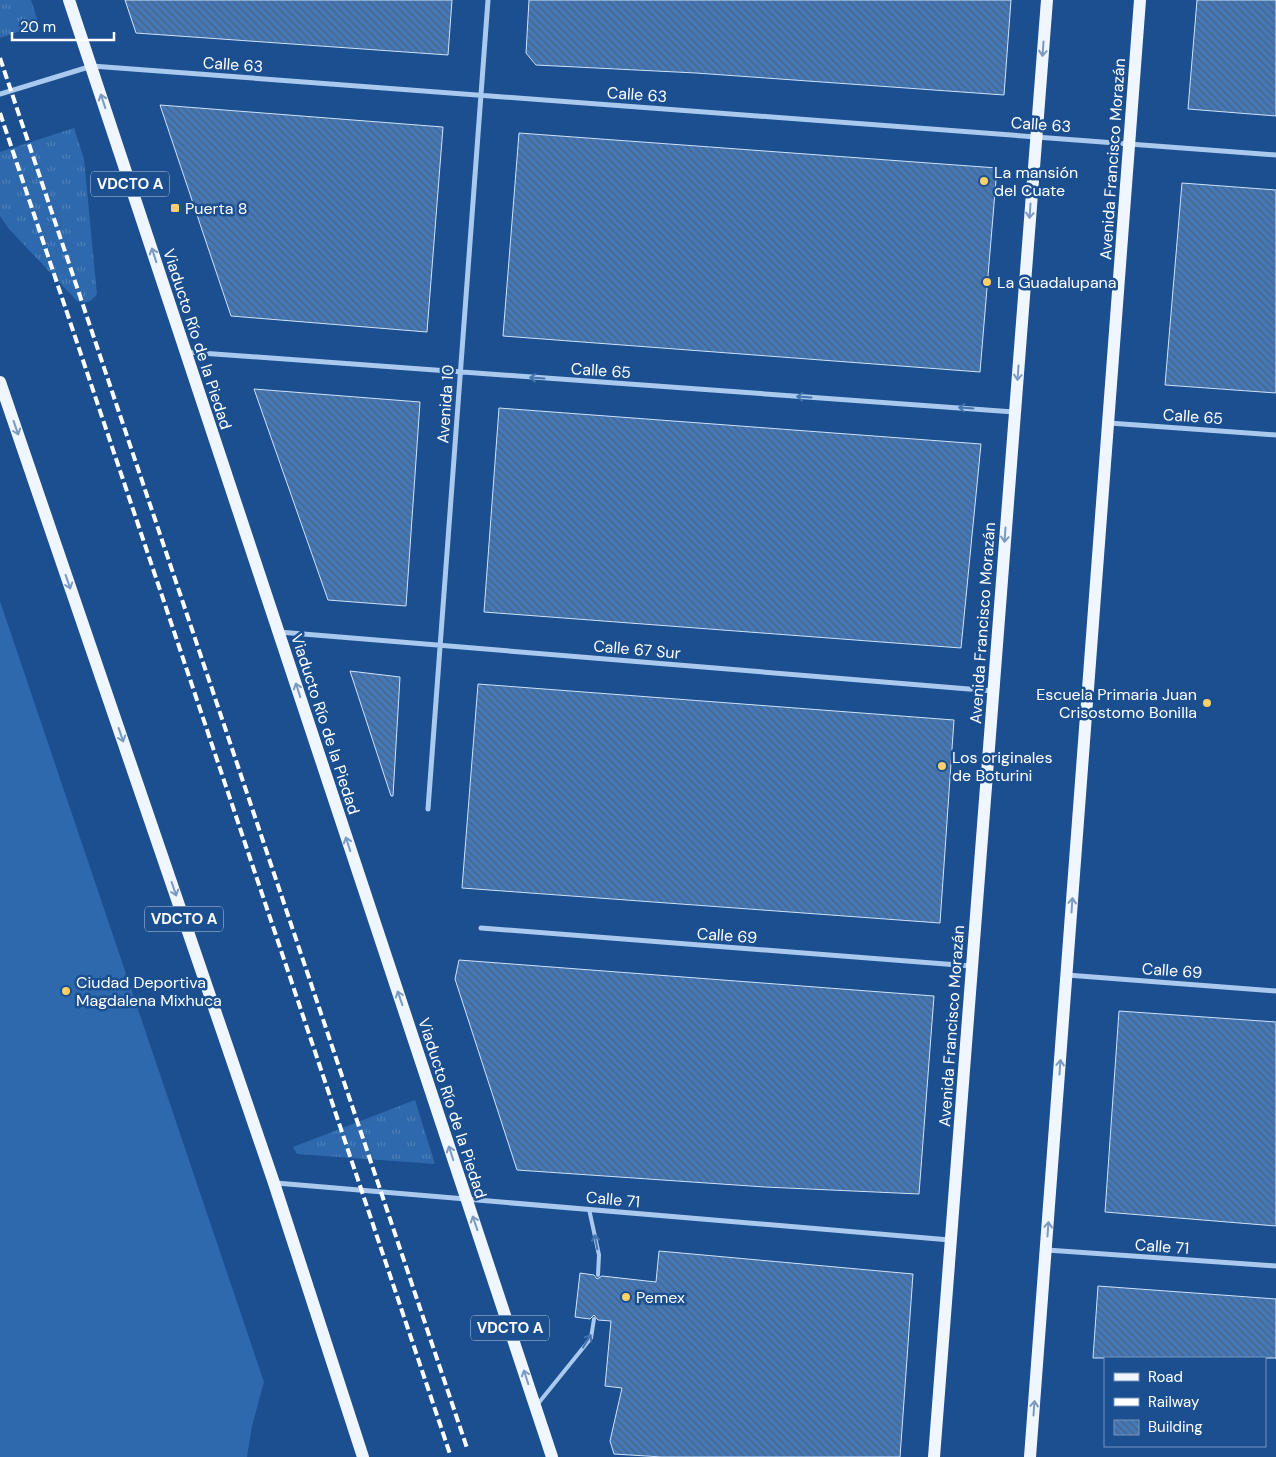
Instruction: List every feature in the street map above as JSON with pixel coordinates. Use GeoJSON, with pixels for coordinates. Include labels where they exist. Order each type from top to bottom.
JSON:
{"type":"FeatureCollection","features":[{"type":"Feature","properties":{"kind":"main road","name":"Viaducto Río de la Piedad"},"geometry":{"type":"LineString","coordinates":[[69,0],[552,1457]]}},
{"type":"Feature","properties":{"kind":"main road","name":"Avenida Francisco Morazán"},"geometry":{"type":"LineString","coordinates":[[934,1457],[1047,0]]}},
{"type":"Feature","properties":{"kind":"main road","name":"Avenida Francisco Morazán"},"geometry":{"type":"LineString","coordinates":[[1030,1457],[1140,0]]}},
{"type":"Feature","properties":{"kind":"main road","name":"VDCTO A"},"geometry":{"type":"LineString","coordinates":[[0,382],[274,1183],[363,1457]]}},
{"type":"Feature","properties":{"kind":"street","name":"Avenida 10"},"geometry":{"type":"LineString","coordinates":[[428,809],[488,0]]}},
{"type":"Feature","properties":{"kind":"street","name":"Calle 63"},"geometry":{"type":"LineString","coordinates":[[0,94],[92,66],[1276,155]]}},
{"type":"Feature","properties":{"kind":"street","name":"Calle 65"},"geometry":{"type":"LineString","coordinates":[[185,352],[1015,412]]}},
{"type":"Feature","properties":{"kind":"street","name":"Calle 65"},"geometry":{"type":"LineString","coordinates":[[1109,423],[1276,435]]}},
{"type":"Feature","properties":{"kind":"street","name":"Calle 67 Sur"},"geometry":{"type":"LineString","coordinates":[[279,632],[993,691]]}},
{"type":"Feature","properties":{"kind":"street","name":"Calle 69"},"geometry":{"type":"LineString","coordinates":[[481,928],[972,966]]}},
{"type":"Feature","properties":{"kind":"street","name":"Calle 69"},"geometry":{"type":"LineString","coordinates":[[1067,975],[1276,991]]}},
{"type":"Feature","properties":{"kind":"street","name":"Calle 71"},"geometry":{"type":"LineString","coordinates":[[274,1183],[951,1240]]}},
{"type":"Feature","properties":{"kind":"street","name":"Calle 71"},"geometry":{"type":"LineString","coordinates":[[1046,1250],[1276,1266]]}},
{"type":"Feature","properties":{"kind":"lane"},"geometry":{"type":"LineString","coordinates":[[590,1209],[599,1255],[598,1275]]}},
{"type":"Feature","properties":{"kind":"lane"},"geometry":{"type":"LineString","coordinates":[[536,1407],[591,1338],[594,1319]]}},
{"type":"Feature","properties":{"kind":"green space"},"geometry":{"type":"Polygon","coordinates":[[[0,0],[31,0],[39,25],[0,38],[0,0]]]}},
{"type":"Feature","properties":{"kind":"green space"},"geometry":{"type":"Polygon","coordinates":[[[74,128],[84,159],[97,294],[91,301],[86,302],[77,301],[9,229],[0,216],[0,152],[74,128]]]}},
{"type":"Feature","properties":{"kind":"green space","name":"Ciudad Deportiva Magdalena Mixhuca"},"geometry":{"type":"Polygon","coordinates":[[[0,601],[264,1382],[252,1426],[247,1457],[0,1457],[0,601]]]}},
{"type":"Feature","properties":{"kind":"green space"},"geometry":{"type":"Polygon","coordinates":[[[415,1100],[435,1164],[297,1154],[293,1147],[415,1100]]]}},
{"type":"Feature","properties":{"kind":"building"},"geometry":{"type":"Polygon","coordinates":[[[125,0],[452,0],[448,55],[136,33],[125,0]]]}},
{"type":"Feature","properties":{"kind":"building"},"geometry":{"type":"Polygon","coordinates":[[[529,0],[1011,0],[1004,95],[696,73],[536,65],[526,53],[529,0]]]}},
{"type":"Feature","properties":{"kind":"building"},"geometry":{"type":"Polygon","coordinates":[[[1197,0],[1276,0],[1276,116],[1188,109],[1197,0]]]}},
{"type":"Feature","properties":{"kind":"building"},"geometry":{"type":"Polygon","coordinates":[[[160,105],[443,127],[427,332],[231,316],[160,105]]]}},
{"type":"Feature","properties":{"kind":"building"},"geometry":{"type":"Polygon","coordinates":[[[519,133],[997,168],[980,372],[503,336],[519,133]]]}},
{"type":"Feature","properties":{"kind":"building"},"geometry":{"type":"Polygon","coordinates":[[[1182,183],[1276,190],[1276,393],[1165,385],[1182,183]]]}},
{"type":"Feature","properties":{"kind":"building"},"geometry":{"type":"Polygon","coordinates":[[[254,389],[420,402],[406,606],[328,600],[254,389]]]}},
{"type":"Feature","properties":{"kind":"building"},"geometry":{"type":"Polygon","coordinates":[[[499,408],[981,444],[961,648],[484,612],[499,408]]]}},
{"type":"Feature","properties":{"kind":"building"},"geometry":{"type":"Polygon","coordinates":[[[350,671],[400,677],[393,796],[391,796],[350,671]]]}},
{"type":"Feature","properties":{"kind":"building"},"geometry":{"type":"Polygon","coordinates":[[[478,684],[954,720],[940,923],[462,888],[478,684]]]}},
{"type":"Feature","properties":{"kind":"building"},"geometry":{"type":"Polygon","coordinates":[[[459,960],[934,996],[919,1194],[765,1187],[517,1170],[455,979],[459,960]]]}},
{"type":"Feature","properties":{"kind":"building"},"geometry":{"type":"Polygon","coordinates":[[[1119,1011],[1276,1022],[1276,1226],[1105,1212],[1119,1011]]]}},
{"type":"Feature","properties":{"kind":"building"},"geometry":{"type":"Polygon","coordinates":[[[659,1251],[913,1274],[900,1457],[662,1457],[614,1454],[610,1441],[622,1388],[605,1386],[611,1321],[598,1320],[594,1315],[590,1319],[575,1317],[580,1273],[594,1275],[597,1279],[602,1276],[656,1282],[659,1251]]]}},
{"type":"Feature","properties":{"kind":"building"},"geometry":{"type":"Polygon","coordinates":[[[1098,1286],[1276,1299],[1276,1358],[1093,1358],[1098,1286]]]}},
{"type":"Feature","properties":{"kind":"railway"},"geometry":{"type":"LineString","coordinates":[[0,58],[467,1448]]}},
{"type":"Feature","properties":{"kind":"railway"},"geometry":{"type":"LineString","coordinates":[[0,113],[450,1454]]}},
{"type":"Feature","properties":{"kind":"place","name":"La mansión del Cuate"},"geometry":{"type":"Point","coordinates":[984,181]}},
{"type":"Feature","properties":{"kind":"place","name":"Puerta 8"},"geometry":{"type":"Point","coordinates":[175,208]}},
{"type":"Feature","properties":{"kind":"place","name":"La Guadalupana"},"geometry":{"type":"Point","coordinates":[987,282]}},
{"type":"Feature","properties":{"kind":"place","name":"Escuela Primaria Juan Crisostomo Bonilla"},"geometry":{"type":"Point","coordinates":[1207,703]}},
{"type":"Feature","properties":{"kind":"place","name":"Los originales de Boturini"},"geometry":{"type":"Point","coordinates":[942,766]}},
{"type":"Feature","properties":{"kind":"place","name":"Ciudad Deportiva Magdalena Mixhuca"},"geometry":{"type":"Point","coordinates":[66,991]}},
{"type":"Feature","properties":{"kind":"place","name":"Pemex"},"geometry":{"type":"Point","coordinates":[626,1297]}}]}
